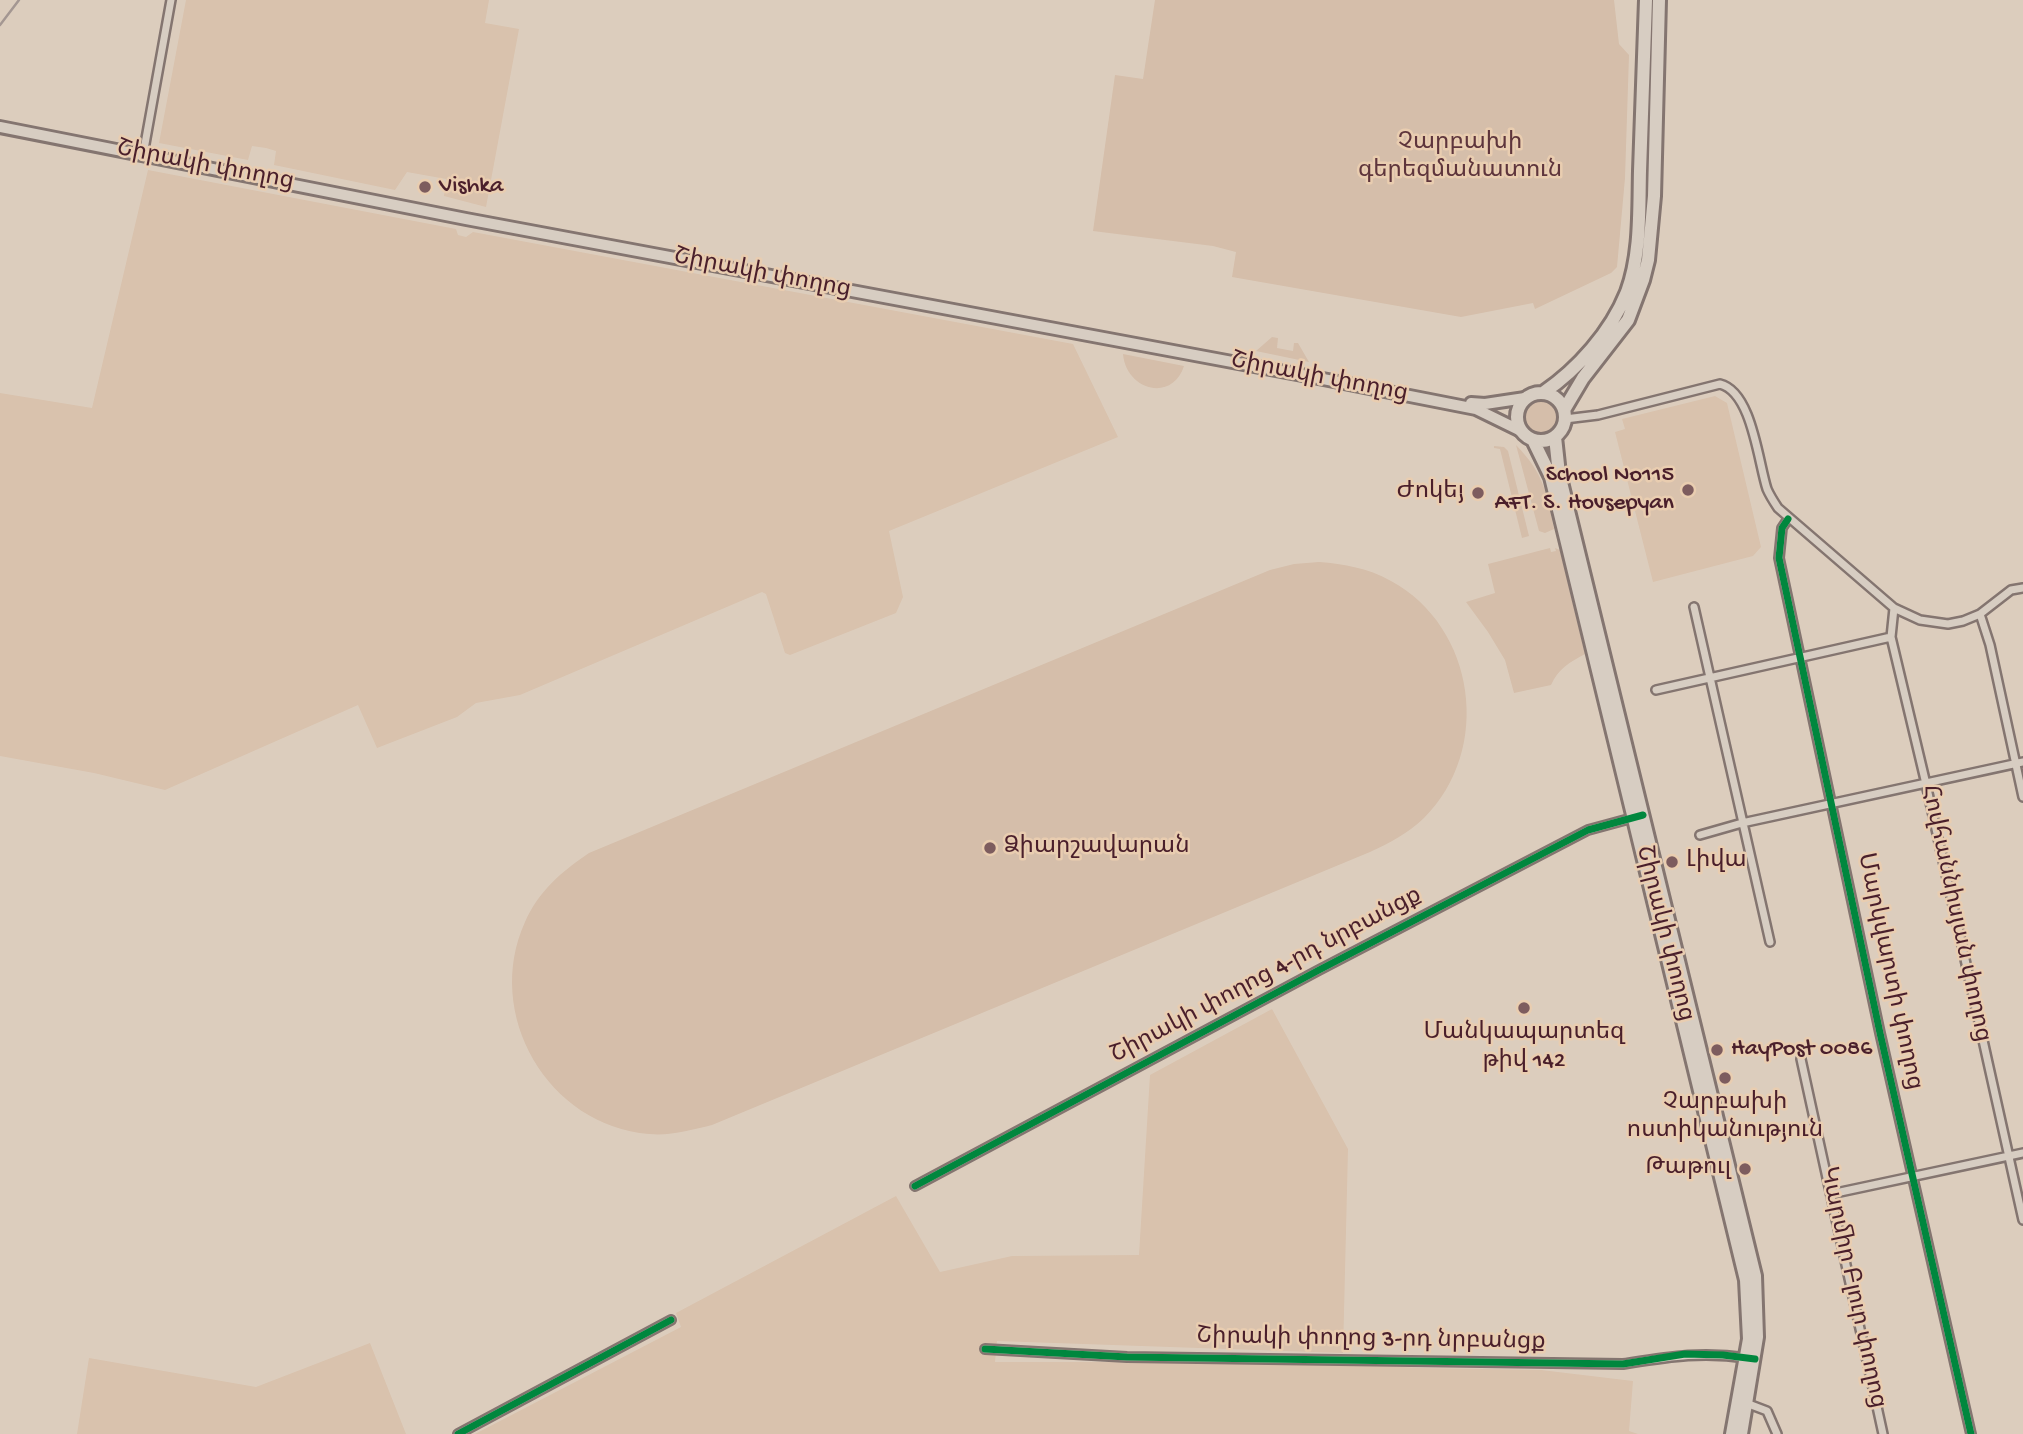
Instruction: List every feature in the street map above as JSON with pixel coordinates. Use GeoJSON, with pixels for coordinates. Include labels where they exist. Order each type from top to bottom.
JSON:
{"type":"FeatureCollection","features":[{"type":"Feature","properties":{"kind":"highway"},"geometry":{"type":"LineString","coordinates":[[1542,393],[1561,380],[1598,339],[1622,302],[1632,276],[1639,228],[1646,0]]}},
{"type":"Feature","properties":{"kind":"highway"},"geometry":{"type":"LineString","coordinates":[[1533,440],[1547,441],[1562,430],[1565,414],[1583,378],[1628,320],[1643,280],[1648,260],[1654,196],[1659,0]]}},
{"type":"Feature","properties":{"kind":"highway"},"geometry":{"type":"LineString","coordinates":[[1542,393],[1556,398],[1565,414]]}},
{"type":"Feature","properties":{"kind":"highway","name":"Շիրակի փողոց"},"geometry":{"type":"LineString","coordinates":[[1525,398],[1542,393]]}},
{"type":"Feature","properties":{"kind":"highway"},"geometry":{"type":"LineString","coordinates":[[1521,431],[1516,416],[1525,398]]}},
{"type":"Feature","properties":{"kind":"highway","name":"Շիրակի փողոց"},"geometry":{"type":"LineString","coordinates":[[1521,431],[1533,440],[1551,477],[1639,816]]}},
{"type":"Feature","properties":{"kind":"highway","name":"Շիրակի փողոց"},"geometry":{"type":"LineString","coordinates":[[1555,437],[1559,474],[1744,1267],[1751,1359],[1743,1402],[1741,1434]]}},
{"type":"Feature","properties":{"kind":"highway","name":"Շիրակի փողոց"},"geometry":{"type":"LineString","coordinates":[[1732,1434],[1743,1402]]}},
{"type":"Feature","properties":{"kind":"main road","name":"Շիրակի փողոց"},"geometry":{"type":"LineString","coordinates":[[0,125],[1476,404],[1525,398]]}},
{"type":"Feature","properties":{"kind":"main road","name":"Շիրակի փողոց"},"geometry":{"type":"LineString","coordinates":[[144,153],[466,219],[1318,377],[1476,409],[1521,431]]}},
{"type":"Feature","properties":{"kind":"street"},"geometry":{"type":"LineString","coordinates":[[144,153],[171,0]]}},
{"type":"Feature","properties":{"kind":"street"},"geometry":{"type":"LineString","coordinates":[[1565,414],[1598,415],[1720,384],[1727,386],[1745,407],[1768,493],[1788,519],[1894,608],[1920,620],[1948,624],[1980,614],[2011,590],[2023,588]]}},
{"type":"Feature","properties":{"kind":"street","name":"Մարկվարտի փողոց"},"geometry":{"type":"LineString","coordinates":[[1788,519],[1782,528],[1779,558],[1874,1008],[1971,1434]]}},
{"type":"Feature","properties":{"kind":"street"},"geometry":{"type":"LineString","coordinates":[[1694,607],[1770,942]]}},
{"type":"Feature","properties":{"kind":"street","name":"Հովհաննիսյան փողոց"},"geometry":{"type":"LineString","coordinates":[[1894,608],[1891,637],[2023,1220]]}},
{"type":"Feature","properties":{"kind":"street"},"geometry":{"type":"LineString","coordinates":[[1980,614],[2019,763],[2023,797]]}},
{"type":"Feature","properties":{"kind":"street"},"geometry":{"type":"LineString","coordinates":[[1656,690],[1891,637]]}},
{"type":"Feature","properties":{"kind":"street"},"geometry":{"type":"LineString","coordinates":[[1700,835],[1742,823],[2019,763]]}},
{"type":"Feature","properties":{"kind":"street","name":"Շիրակի փողոց 4-րդ նրբանցք"},"geometry":{"type":"LineString","coordinates":[[915,1186],[1319,970],[1576,837],[1639,816]]}},
{"type":"Feature","properties":{"kind":"street","name":"Կարմիր Բլուր փողոց"},"geometry":{"type":"LineString","coordinates":[[1801,1059],[1883,1434]]}},
{"type":"Feature","properties":{"kind":"street"},"geometry":{"type":"LineString","coordinates":[[1831,1194],[2023,1153]]}},
{"type":"Feature","properties":{"kind":"street"},"geometry":{"type":"LineString","coordinates":[[458,1434],[671,1320]]}},
{"type":"Feature","properties":{"kind":"street","name":"Շիրակի փողոց 3-րդ նրբանցք"},"geometry":{"type":"LineString","coordinates":[[985,1349],[1127,1357],[1623,1364],[1685,1354],[1751,1359]]}},
{"type":"Feature","properties":{"kind":"street"},"geometry":{"type":"LineString","coordinates":[[1743,1402],[1767,1411],[1777,1434]]}},
{"type":"Feature","properties":{"kind":"shaded area"},"geometry":{"type":"Polygon","coordinates":[[[186,0],[489,0],[485,23],[519,29],[486,207],[444,196],[446,179],[407,172],[395,190],[274,165],[276,151],[266,148],[252,146],[248,160],[159,143],[186,0]]]}},
{"type":"Feature","properties":{"kind":"shaded area"},"geometry":{"type":"Polygon","coordinates":[[[148,170],[456,229],[458,235],[466,237],[473,232],[1073,344],[1118,437],[889,531],[903,597],[896,613],[790,655],[785,653],[766,594],[762,592],[520,695],[476,703],[457,717],[377,748],[358,705],[165,790],[94,773],[0,756],[0,393],[92,408],[148,170]]]}},
{"type":"Feature","properties":{"kind":"shaded area","name":"School No115 AFT. S. Hovsepyan"},"geometry":{"type":"Polygon","coordinates":[[[1715,396],[1727,403],[1761,547],[1753,556],[1653,582],[1615,432],[1625,429],[1622,419],[1715,396]]]}},
{"type":"Feature","properties":{"kind":"shaded area"},"geometry":{"type":"Polygon","coordinates":[[[1272,1009],[1348,1149],[1343,1353],[997,1341],[995,1362],[1316,1362],[1420,1368],[1541,1370],[1633,1381],[1629,1431],[1638,1434],[475,1434],[681,1327],[676,1313],[896,1196],[940,1272],[1012,1256],[1139,1255],[1150,1075],[1272,1009]]]}},
{"type":"Feature","properties":{"kind":"shaded area"},"geometry":{"type":"Polygon","coordinates":[[[370,1343],[406,1434],[77,1434],[89,1358],[256,1387],[370,1343]]]}},
{"type":"Feature","properties":{"kind":"green space","name":"Չարբախի գերեզմանատուն"},"geometry":{"type":"Polygon","coordinates":[[[1155,0],[1614,0],[1619,44],[1629,55],[1625,178],[1617,267],[1611,273],[1535,309],[1533,303],[1461,317],[1232,277],[1236,252],[1213,246],[1093,231],[1115,75],[1143,79],[1155,0]]]}},
{"type":"Feature","properties":{"kind":"green space"},"geometry":{"type":"Polygon","coordinates":[[[1272,337],[1278,338],[1277,348],[1293,351],[1294,343],[1298,343],[1309,362],[1256,351],[1272,337]]]}},
{"type":"Feature","properties":{"kind":"green space"},"geometry":{"type":"Polygon","coordinates":[[[1123,354],[1184,366],[1178,378],[1170,385],[1150,387],[1132,376],[1123,354]]]}},
{"type":"Feature","properties":{"kind":"green space"},"geometry":{"type":"Polygon","coordinates":[[[1541,400],[1554,405],[1559,418],[1554,431],[1541,436],[1528,431],[1523,418],[1528,405],[1541,400]]]}},
{"type":"Feature","properties":{"kind":"green space"},"geometry":{"type":"Polygon","coordinates":[[[1516,445],[1533,465],[1546,493],[1554,529],[1545,533],[1539,531],[1516,445]]]}},
{"type":"Feature","properties":{"kind":"green space"},"geometry":{"type":"Polygon","coordinates":[[[1494,446],[1504,447],[1508,451],[1529,536],[1522,538],[1500,449],[1494,446]]]}},
{"type":"Feature","properties":{"kind":"green space"},"geometry":{"type":"Polygon","coordinates":[[[1550,548],[1551,552],[1556,551],[1555,548],[1560,550],[1585,654],[1565,666],[1551,685],[1514,693],[1505,660],[1466,602],[1495,593],[1488,564],[1550,548]]]}},
{"type":"Feature","properties":{"kind":"green space","name":"Ձիարշավարան"},"geometry":{"type":"Polygon","coordinates":[[[1319,562],[1356,567],[1391,581],[1420,602],[1442,628],[1457,658],[1465,691],[1466,725],[1460,759],[1446,790],[1424,818],[1399,837],[1370,852],[712,1125],[657,1134],[613,1126],[581,1110],[554,1088],[533,1060],[519,1027],[512,993],[514,957],[525,922],[537,901],[560,875],[589,853],[1270,570],[1319,562]]]}},
{"type":"Feature","properties":{"kind":"railway"},"geometry":{"type":"LineString","coordinates":[[0,25],[19,0]]}},
{"type":"Feature","properties":{"kind":"cycle path"},"geometry":{"type":"LineString","coordinates":[[1788,519],[1782,528],[1779,558],[1880,1033],[1971,1434]]}},
{"type":"Feature","properties":{"kind":"cycle path"},"geometry":{"type":"LineString","coordinates":[[915,1186],[1588,830],[1643,815]]}},
{"type":"Feature","properties":{"kind":"cycle path"},"geometry":{"type":"LineString","coordinates":[[458,1434],[671,1320]]}},
{"type":"Feature","properties":{"kind":"cycle path"},"geometry":{"type":"LineString","coordinates":[[985,1349],[1127,1357],[1623,1364],[1685,1354],[1755,1359]]}},
{"type":"Feature","properties":{"kind":"place","name":"Vishka"},"geometry":{"type":"Point","coordinates":[425,187]}},
{"type":"Feature","properties":{"kind":"place","name":"School No115 AFT. S. Hovsepyan"},"geometry":{"type":"Point","coordinates":[1688,490]}},
{"type":"Feature","properties":{"kind":"place","name":"Ժոկեյ"},"geometry":{"type":"Point","coordinates":[1478,493]}},
{"type":"Feature","properties":{"kind":"place","name":"Ձիարշավարան"},"geometry":{"type":"Point","coordinates":[990,848]}},
{"type":"Feature","properties":{"kind":"place","name":"Լիվա"},"geometry":{"type":"Point","coordinates":[1672,862]}},
{"type":"Feature","properties":{"kind":"place","name":"Մանկապարտեզ թիվ 142"},"geometry":{"type":"Point","coordinates":[1524,1008]}},
{"type":"Feature","properties":{"kind":"place","name":"HayPost 0086"},"geometry":{"type":"Point","coordinates":[1717,1050]}},
{"type":"Feature","properties":{"kind":"place","name":"Չարբախի ոստիկանություն"},"geometry":{"type":"Point","coordinates":[1725,1078]}},
{"type":"Feature","properties":{"kind":"place","name":"Թաթուլ"},"geometry":{"type":"Point","coordinates":[1745,1169]}}]}
